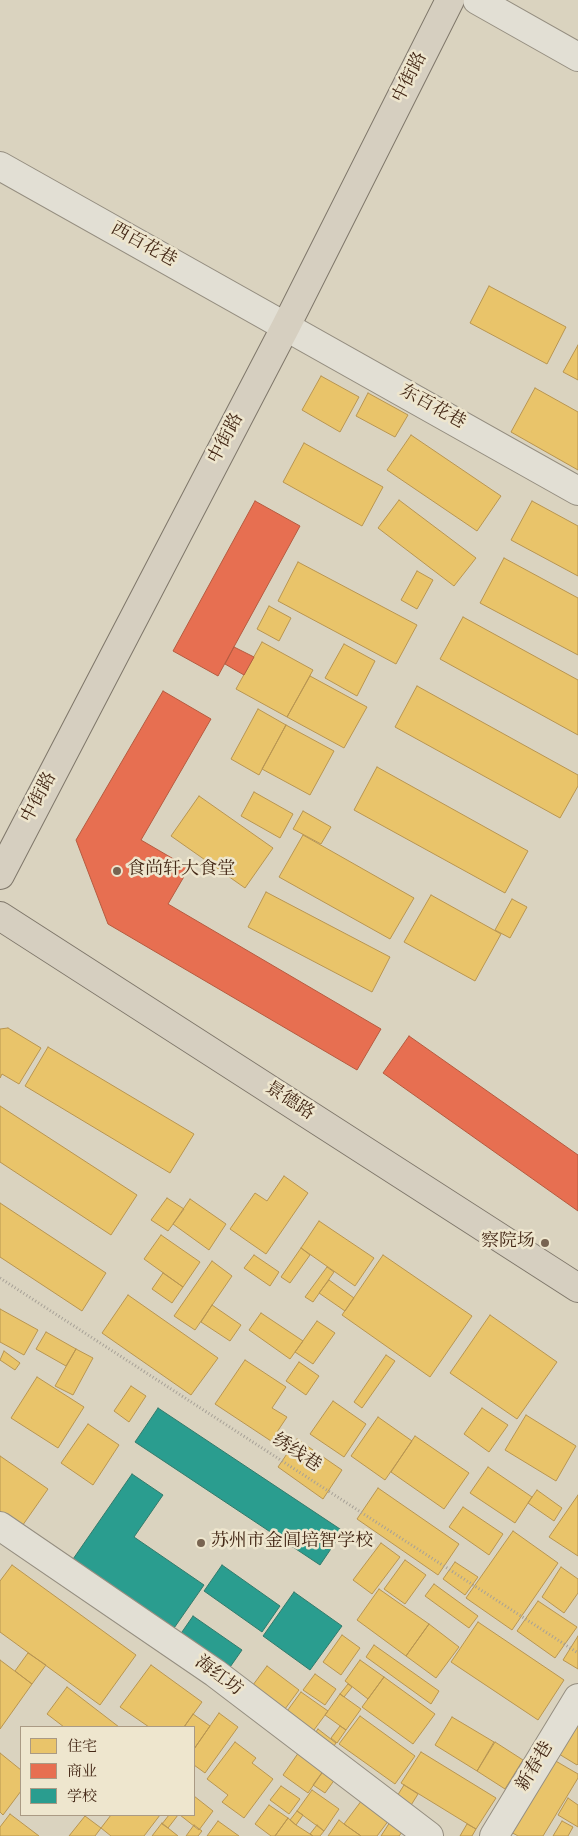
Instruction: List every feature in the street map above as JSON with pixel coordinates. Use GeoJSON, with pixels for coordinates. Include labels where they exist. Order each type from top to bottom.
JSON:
{"type":"FeatureCollection","features":[{"type":"Feature","properties":{"kind":"main road","name":"中街路"},"geometry":{"type":"LineString","coordinates":[[0,876],[286,326],[450,0]]}},
{"type":"Feature","properties":{"kind":"main road","name":"景德路"},"geometry":{"type":"LineString","coordinates":[[0,916],[578,1288]]}},
{"type":"Feature","properties":{"kind":"street"},"geometry":{"type":"LineString","coordinates":[[477,0],[578,57]]}},
{"type":"Feature","properties":{"kind":"street","name":"西百花巷"},"geometry":{"type":"LineString","coordinates":[[0,166],[286,326]]}},
{"type":"Feature","properties":{"kind":"street","name":"东百花巷"},"geometry":{"type":"LineString","coordinates":[[286,326],[578,490]]}},
{"type":"Feature","properties":{"kind":"street","name":"海红坊"},"geometry":{"type":"LineString","coordinates":[[0,1526],[215,1673],[429,1836]]}},
{"type":"Feature","properties":{"kind":"street","name":"新春巷"},"geometry":{"type":"LineString","coordinates":[[494,1836],[578,1698]]}},
{"type":"Feature","properties":{"kind":"path","name":"绣线巷"},"geometry":{"type":"LineString","coordinates":[[0,1278],[578,1652]]}},
{"type":"Feature","properties":{"kind":"building: 住宅"},"geometry":{"type":"Polygon","coordinates":[[[489,286],[566,327],[547,364],[470,323],[489,286]]]}},
{"type":"Feature","properties":{"kind":"building: 住宅"},"geometry":{"type":"Polygon","coordinates":[[[578,345],[578,380],[563,372],[578,345]]]}},
{"type":"Feature","properties":{"kind":"building: 住宅"},"geometry":{"type":"Polygon","coordinates":[[[321,376],[359,397],[340,432],[302,410],[321,376]]]}},
{"type":"Feature","properties":{"kind":"building: 住宅"},"geometry":{"type":"Polygon","coordinates":[[[535,388],[578,412],[578,470],[511,432],[535,388]]]}},
{"type":"Feature","properties":{"kind":"building: 住宅"},"geometry":{"type":"Polygon","coordinates":[[[368,393],[408,415],[395,437],[356,416],[368,393]]]}},
{"type":"Feature","properties":{"kind":"building: 住宅"},"geometry":{"type":"Polygon","coordinates":[[[411,435],[501,496],[477,531],[387,470],[411,435]]]}},
{"type":"Feature","properties":{"kind":"building: 住宅"},"geometry":{"type":"Polygon","coordinates":[[[304,443],[383,487],[362,526],[283,482],[304,443]]]}},
{"type":"Feature","properties":{"kind":"building: 住宅"},"geometry":{"type":"Polygon","coordinates":[[[399,500],[476,558],[454,586],[378,528],[399,500]]]}},
{"type":"Feature","properties":{"kind":"building: 住宅"},"geometry":{"type":"Polygon","coordinates":[[[532,501],[578,526],[578,576],[511,540],[532,501]]]}},
{"type":"Feature","properties":{"kind":"building: 住宅"},"geometry":{"type":"Polygon","coordinates":[[[504,558],[578,598],[578,655],[480,603],[504,558]]]}},
{"type":"Feature","properties":{"kind":"building: 住宅"},"geometry":{"type":"Polygon","coordinates":[[[298,562],[417,625],[396,664],[278,601],[298,562]]]}},
{"type":"Feature","properties":{"kind":"building: 住宅"},"geometry":{"type":"Polygon","coordinates":[[[417,571],[433,580],[417,609],[401,600],[417,571]]]}},
{"type":"Feature","properties":{"kind":"building: 住宅"},"geometry":{"type":"Polygon","coordinates":[[[269,606],[291,618],[279,641],[257,629],[269,606]]]}},
{"type":"Feature","properties":{"kind":"building: 住宅"},"geometry":{"type":"Polygon","coordinates":[[[463,617],[578,680],[578,735],[440,659],[463,617]]]}},
{"type":"Feature","properties":{"kind":"building: 住宅"},"geometry":{"type":"Polygon","coordinates":[[[262,642],[313,670],[287,717],[236,689],[262,642]]]}},
{"type":"Feature","properties":{"kind":"building: 住宅"},"geometry":{"type":"Polygon","coordinates":[[[344,644],[375,661],[357,696],[325,678],[344,644]]]}},
{"type":"Feature","properties":{"kind":"building: 住宅"},"geometry":{"type":"Polygon","coordinates":[[[310,676],[367,707],[344,748],[287,717],[310,676]]]}},
{"type":"Feature","properties":{"kind":"building: 住宅"},"geometry":{"type":"Polygon","coordinates":[[[417,686],[578,775],[578,786],[560,818],[395,727],[417,686]]]}},
{"type":"Feature","properties":{"kind":"building: 住宅"},"geometry":{"type":"Polygon","coordinates":[[[258,709],[286,725],[259,775],[231,759],[258,709]]]}},
{"type":"Feature","properties":{"kind":"building: 住宅"},"geometry":{"type":"Polygon","coordinates":[[[286,725],[334,751],[310,795],[262,769],[286,725]]]}},
{"type":"Feature","properties":{"kind":"building: 住宅"},"geometry":{"type":"Polygon","coordinates":[[[377,767],[528,851],[505,893],[354,810],[377,767]]]}},
{"type":"Feature","properties":{"kind":"building: 住宅"},"geometry":{"type":"Polygon","coordinates":[[[254,792],[293,814],[280,838],[241,816],[254,792]]]}},
{"type":"Feature","properties":{"kind":"building: 住宅"},"geometry":{"type":"Polygon","coordinates":[[[199,796],[273,848],[245,888],[171,836],[199,796]]]}},
{"type":"Feature","properties":{"kind":"building: 住宅"},"geometry":{"type":"Polygon","coordinates":[[[303,811],[331,827],[321,844],[293,829],[303,811]]]}},
{"type":"Feature","properties":{"kind":"building: 住宅"},"geometry":{"type":"Polygon","coordinates":[[[303,835],[414,898],[390,939],[279,877],[303,835]]]}},
{"type":"Feature","properties":{"kind":"building: 住宅"},"geometry":{"type":"Polygon","coordinates":[[[266,892],[390,957],[372,992],[248,927],[266,892]]]}},
{"type":"Feature","properties":{"kind":"building: 住宅"},"geometry":{"type":"Polygon","coordinates":[[[431,895],[501,934],[475,981],[404,942],[431,895]]]}},
{"type":"Feature","properties":{"kind":"building: 住宅"},"geometry":{"type":"Polygon","coordinates":[[[512,899],[527,907],[510,938],[495,930],[512,899]]]}},
{"type":"Feature","properties":{"kind":"building: 住宅"},"geometry":{"type":"Polygon","coordinates":[[[8,1028],[41,1048],[19,1084],[2,1074],[0,1078],[0,1029],[8,1028]]]}},
{"type":"Feature","properties":{"kind":"building: 住宅"},"geometry":{"type":"Polygon","coordinates":[[[48,1047],[194,1134],[170,1173],[25,1086],[48,1047]]]}},
{"type":"Feature","properties":{"kind":"building: 住宅"},"geometry":{"type":"Polygon","coordinates":[[[0,1106],[137,1195],[111,1235],[0,1162],[0,1106]]]}},
{"type":"Feature","properties":{"kind":"building: 住宅"},"geometry":{"type":"Polygon","coordinates":[[[284,1176],[308,1193],[266,1254],[230,1229],[255,1193],[267,1201],[284,1176]]]}},
{"type":"Feature","properties":{"kind":"building: 住宅"},"geometry":{"type":"Polygon","coordinates":[[[167,1198],[184,1209],[168,1231],[151,1220],[167,1198]]]}},
{"type":"Feature","properties":{"kind":"building: 住宅"},"geometry":{"type":"Polygon","coordinates":[[[190,1199],[226,1224],[209,1250],[173,1224],[190,1199]]]}},
{"type":"Feature","properties":{"kind":"building: 住宅"},"geometry":{"type":"Polygon","coordinates":[[[0,1203],[106,1273],[82,1311],[0,1257],[0,1203]]]}},
{"type":"Feature","properties":{"kind":"building: 住宅"},"geometry":{"type":"Polygon","coordinates":[[[319,1221],[374,1258],[355,1286],[301,1248],[319,1221]]]}},
{"type":"Feature","properties":{"kind":"building: 住宅"},"geometry":{"type":"Polygon","coordinates":[[[161,1235],[200,1262],[183,1287],[144,1259],[161,1235]]]}},
{"type":"Feature","properties":{"kind":"building: 住宅"},"geometry":{"type":"Polygon","coordinates":[[[301,1248],[310,1255],[290,1283],[281,1277],[301,1248]]]}},
{"type":"Feature","properties":{"kind":"building: 住宅"},"geometry":{"type":"Polygon","coordinates":[[[254,1255],[279,1272],[270,1286],[244,1268],[254,1255]]]}},
{"type":"Feature","properties":{"kind":"building: 住宅"},"geometry":{"type":"Polygon","coordinates":[[[383,1255],[472,1316],[430,1377],[342,1315],[383,1255]]]}},
{"type":"Feature","properties":{"kind":"building: 住宅"},"geometry":{"type":"Polygon","coordinates":[[[212,1261],[232,1276],[195,1330],[174,1316],[212,1261]]]}},
{"type":"Feature","properties":{"kind":"building: 住宅"},"geometry":{"type":"Polygon","coordinates":[[[327,1267],[334,1272],[313,1302],[305,1297],[327,1267]]]}},
{"type":"Feature","properties":{"kind":"building: 住宅"},"geometry":{"type":"Polygon","coordinates":[[[163,1273],[183,1287],[172,1303],[152,1289],[163,1273]]]}},
{"type":"Feature","properties":{"kind":"building: 住宅"},"geometry":{"type":"Polygon","coordinates":[[[329,1280],[354,1298],[345,1311],[319,1293],[329,1280]]]}},
{"type":"Feature","properties":{"kind":"building: 住宅"},"geometry":{"type":"Polygon","coordinates":[[[128,1295],[218,1358],[191,1395],[102,1333],[128,1295]]]}},
{"type":"Feature","properties":{"kind":"building: 住宅"},"geometry":{"type":"Polygon","coordinates":[[[212,1305],[241,1325],[230,1341],[201,1322],[212,1305]]]}},
{"type":"Feature","properties":{"kind":"building: 住宅"},"geometry":{"type":"Polygon","coordinates":[[[0,1309],[38,1330],[24,1355],[0,1342],[0,1309]]]}},
{"type":"Feature","properties":{"kind":"building: 住宅"},"geometry":{"type":"Polygon","coordinates":[[[261,1313],[303,1341],[290,1359],[249,1330],[261,1313]]]}},
{"type":"Feature","properties":{"kind":"building: 住宅"},"geometry":{"type":"Polygon","coordinates":[[[490,1315],[557,1362],[517,1419],[450,1373],[490,1315]]]}},
{"type":"Feature","properties":{"kind":"building: 住宅"},"geometry":{"type":"Polygon","coordinates":[[[317,1321],[335,1333],[313,1364],[295,1352],[317,1321]]]}},
{"type":"Feature","properties":{"kind":"building: 住宅"},"geometry":{"type":"Polygon","coordinates":[[[46,1332],[76,1349],[66,1366],[36,1349],[46,1332]]]}},
{"type":"Feature","properties":{"kind":"building: 住宅"},"geometry":{"type":"Polygon","coordinates":[[[76,1349],[93,1358],[73,1395],[55,1386],[76,1349]]]}},
{"type":"Feature","properties":{"kind":"building: 住宅"},"geometry":{"type":"Polygon","coordinates":[[[4,1351],[20,1363],[15,1370],[0,1360],[4,1351]]]}},
{"type":"Feature","properties":{"kind":"building: 住宅"},"geometry":{"type":"Polygon","coordinates":[[[386,1355],[395,1361],[362,1408],[354,1402],[386,1355]]]}},
{"type":"Feature","properties":{"kind":"building: 住宅"},"geometry":{"type":"Polygon","coordinates":[[[245,1360],[286,1387],[272,1408],[287,1417],[271,1441],[215,1404],[245,1360]]]}},
{"type":"Feature","properties":{"kind":"building: 住宅"},"geometry":{"type":"Polygon","coordinates":[[[299,1362],[319,1376],[306,1395],[286,1381],[299,1362]]]}},
{"type":"Feature","properties":{"kind":"building: 住宅"},"geometry":{"type":"Polygon","coordinates":[[[37,1377],[84,1407],[58,1448],[11,1418],[37,1377]]]}},
{"type":"Feature","properties":{"kind":"building: 住宅"},"geometry":{"type":"Polygon","coordinates":[[[131,1386],[146,1396],[129,1422],[114,1411],[131,1386]]]}},
{"type":"Feature","properties":{"kind":"building: 住宅"},"geometry":{"type":"Polygon","coordinates":[[[333,1401],[366,1424],[344,1457],[310,1434],[333,1401]]]}},
{"type":"Feature","properties":{"kind":"building: 住宅"},"geometry":{"type":"Polygon","coordinates":[[[482,1408],[508,1425],[489,1452],[464,1434],[482,1408]]]}},
{"type":"Feature","properties":{"kind":"building: 住宅"},"geometry":{"type":"Polygon","coordinates":[[[526,1415],[576,1446],[556,1481],[505,1450],[526,1415]]]}},
{"type":"Feature","properties":{"kind":"building: 住宅"},"geometry":{"type":"Polygon","coordinates":[[[378,1417],[412,1441],[385,1480],[351,1456],[378,1417]]]}},
{"type":"Feature","properties":{"kind":"building: 住宅"},"geometry":{"type":"Polygon","coordinates":[[[88,1424],[119,1445],[93,1485],[61,1463],[88,1424]]]}},
{"type":"Feature","properties":{"kind":"building: 住宅"},"geometry":{"type":"Polygon","coordinates":[[[415,1436],[469,1473],[444,1509],[391,1472],[415,1436]]]}},
{"type":"Feature","properties":{"kind":"building: 住宅"},"geometry":{"type":"Polygon","coordinates":[[[297,1439],[342,1470],[323,1499],[278,1467],[297,1439]]]}},
{"type":"Feature","properties":{"kind":"building: 住宅"},"geometry":{"type":"Polygon","coordinates":[[[0,1456],[48,1489],[20,1529],[0,1516],[0,1456]]]}},
{"type":"Feature","properties":{"kind":"building: 住宅"},"geometry":{"type":"Polygon","coordinates":[[[488,1467],[532,1497],[515,1523],[470,1493],[488,1467]]]}},
{"type":"Feature","properties":{"kind":"building: 住宅"},"geometry":{"type":"Polygon","coordinates":[[[378,1488],[459,1544],[438,1575],[357,1519],[378,1488]]]}},
{"type":"Feature","properties":{"kind":"building: 住宅"},"geometry":{"type":"Polygon","coordinates":[[[537,1490],[562,1508],[554,1521],[528,1503],[537,1490]]]}},
{"type":"Feature","properties":{"kind":"building: 住宅"},"geometry":{"type":"Polygon","coordinates":[[[578,1495],[578,1556],[549,1537],[578,1495]]]}},
{"type":"Feature","properties":{"kind":"building: 住宅"},"geometry":{"type":"Polygon","coordinates":[[[463,1507],[503,1534],[489,1555],[449,1527],[463,1507]]]}},
{"type":"Feature","properties":{"kind":"building: 住宅"},"geometry":{"type":"Polygon","coordinates":[[[513,1531],[558,1563],[512,1630],[466,1598],[513,1531]]]}},
{"type":"Feature","properties":{"kind":"building: 住宅"},"geometry":{"type":"Polygon","coordinates":[[[381,1543],[400,1557],[372,1594],[353,1580],[381,1543]]]}},
{"type":"Feature","properties":{"kind":"building: 住宅"},"geometry":{"type":"Polygon","coordinates":[[[405,1560],[426,1575],[405,1604],[384,1589],[405,1560]]]}},
{"type":"Feature","properties":{"kind":"building: 住宅"},"geometry":{"type":"Polygon","coordinates":[[[455,1562],[478,1577],[465,1595],[443,1579],[455,1562]]]}},
{"type":"Feature","properties":{"kind":"building: 住宅"},"geometry":{"type":"Polygon","coordinates":[[[12,1565],[136,1655],[100,1705],[0,1632],[0,1581],[12,1565]]]}},
{"type":"Feature","properties":{"kind":"building: 住宅"},"geometry":{"type":"Polygon","coordinates":[[[561,1567],[578,1579],[578,1593],[564,1613],[542,1597],[561,1567]]]}},
{"type":"Feature","properties":{"kind":"building: 住宅"},"geometry":{"type":"Polygon","coordinates":[[[434,1584],[478,1616],[469,1628],[425,1596],[434,1584]]]}},
{"type":"Feature","properties":{"kind":"building: 住宅"},"geometry":{"type":"Polygon","coordinates":[[[379,1589],[429,1624],[406,1656],[357,1620],[379,1589]]]}},
{"type":"Feature","properties":{"kind":"building: 住宅"},"geometry":{"type":"Polygon","coordinates":[[[538,1601],[577,1627],[555,1658],[517,1631],[538,1601]]]}},
{"type":"Feature","properties":{"kind":"building: 住宅"},"geometry":{"type":"Polygon","coordinates":[[[478,1622],[564,1680],[538,1720],[451,1662],[478,1622]]]}},
{"type":"Feature","properties":{"kind":"building: 住宅"},"geometry":{"type":"Polygon","coordinates":[[[429,1624],[459,1647],[436,1678],[406,1656],[429,1624]]]}},
{"type":"Feature","properties":{"kind":"building: 住宅"},"geometry":{"type":"Polygon","coordinates":[[[342,1635],[360,1648],[341,1675],[323,1662],[342,1635]]]}},
{"type":"Feature","properties":{"kind":"building: 住宅"},"geometry":{"type":"Polygon","coordinates":[[[578,1636],[578,1669],[563,1660],[578,1636]]]}},
{"type":"Feature","properties":{"kind":"building: 住宅"},"geometry":{"type":"Polygon","coordinates":[[[374,1645],[439,1691],[431,1704],[366,1657],[374,1645]]]}},
{"type":"Feature","properties":{"kind":"building: 住宅"},"geometry":{"type":"Polygon","coordinates":[[[28,1653],[46,1665],[32,1684],[15,1671],[28,1653]]]}},
{"type":"Feature","properties":{"kind":"building: 住宅"},"geometry":{"type":"Polygon","coordinates":[[[0,1660],[32,1684],[0,1729],[0,1660]]]}},
{"type":"Feature","properties":{"kind":"building: 住宅"},"geometry":{"type":"Polygon","coordinates":[[[360,1660],[384,1677],[368,1699],[345,1681],[360,1660]]]}},
{"type":"Feature","properties":{"kind":"building: 住宅"},"geometry":{"type":"Polygon","coordinates":[[[151,1665],[202,1702],[185,1726],[148,1726],[120,1707],[151,1665]]]}},
{"type":"Feature","properties":{"kind":"building: 住宅"},"geometry":{"type":"Polygon","coordinates":[[[267,1666],[299,1690],[282,1713],[250,1689],[267,1666]]]}},
{"type":"Feature","properties":{"kind":"building: 住宅"},"geometry":{"type":"Polygon","coordinates":[[[315,1674],[336,1689],[325,1705],[303,1690],[315,1674]]]}},
{"type":"Feature","properties":{"kind":"building: 住宅"},"geometry":{"type":"Polygon","coordinates":[[[384,1677],[435,1714],[413,1744],[362,1707],[384,1677]]]}},
{"type":"Feature","properties":{"kind":"building: 住宅"},"geometry":{"type":"Polygon","coordinates":[[[348,1684],[352,1687],[344,1697],[340,1694],[348,1684]]]}},
{"type":"Feature","properties":{"kind":"building: 住宅"},"geometry":{"type":"Polygon","coordinates":[[[67,1687],[118,1726],[63,1726],[47,1714],[67,1687]]]}},
{"type":"Feature","properties":{"kind":"building: 住宅"},"geometry":{"type":"Polygon","coordinates":[[[301,1692],[328,1711],[308,1738],[282,1718],[301,1692]]]}},
{"type":"Feature","properties":{"kind":"building: 住宅"},"geometry":{"type":"Polygon","coordinates":[[[340,1694],[361,1709],[346,1730],[325,1715],[340,1694]]]}},
{"type":"Feature","properties":{"kind":"building: 住宅"},"geometry":{"type":"Polygon","coordinates":[[[219,1713],[238,1727],[205,1773],[195,1766],[195,1748],[219,1713]]]}},
{"type":"Feature","properties":{"kind":"building: 住宅"},"geometry":{"type":"Polygon","coordinates":[[[193,1714],[210,1726],[195,1748],[195,1726],[185,1726],[193,1714]]]}},
{"type":"Feature","properties":{"kind":"building: 住宅"},"geometry":{"type":"Polygon","coordinates":[[[578,1715],[578,1764],[577,1765],[554,1751],[578,1715]]]}},
{"type":"Feature","properties":{"kind":"building: 住宅"},"geometry":{"type":"Polygon","coordinates":[[[360,1716],[415,1756],[395,1784],[339,1744],[360,1716]]]}},
{"type":"Feature","properties":{"kind":"building: 住宅"},"geometry":{"type":"Polygon","coordinates":[[[452,1717],[494,1742],[477,1771],[435,1745],[452,1717]]]}},
{"type":"Feature","properties":{"kind":"building: 住宅"},"geometry":{"type":"Polygon","coordinates":[[[340,1726],[346,1730],[337,1743],[331,1738],[340,1726]]]}},
{"type":"Feature","properties":{"kind":"building: 住宅"},"geometry":{"type":"Polygon","coordinates":[[[318,1729],[336,1743],[323,1761],[305,1747],[318,1729]]]}},
{"type":"Feature","properties":{"kind":"building: 住宅"},"geometry":{"type":"Polygon","coordinates":[[[235,1742],[256,1758],[252,1763],[273,1779],[244,1818],[222,1802],[228,1795],[207,1779],[235,1742]]]}},
{"type":"Feature","properties":{"kind":"building: 住宅"},"geometry":{"type":"Polygon","coordinates":[[[495,1742],[523,1760],[505,1789],[477,1771],[495,1742]]]}},
{"type":"Feature","properties":{"kind":"building: 住宅"},"geometry":{"type":"Polygon","coordinates":[[[299,1752],[324,1770],[308,1793],[283,1775],[299,1752]]]}},
{"type":"Feature","properties":{"kind":"building: 住宅"},"geometry":{"type":"Polygon","coordinates":[[[421,1752],[496,1798],[476,1829],[401,1783],[421,1752]]]}},
{"type":"Feature","properties":{"kind":"building: 住宅"},"geometry":{"type":"Polygon","coordinates":[[[0,1753],[20,1769],[20,1792],[3,1815],[0,1812],[0,1753]]]}},
{"type":"Feature","properties":{"kind":"building: 住宅"},"geometry":{"type":"Polygon","coordinates":[[[554,1760],[578,1774],[578,1778],[543,1836],[518,1836],[511,1832],[554,1760]]]}},
{"type":"Feature","properties":{"kind":"building: 住宅"},"geometry":{"type":"Polygon","coordinates":[[[326,1767],[338,1775],[325,1793],[313,1785],[326,1767]]]}},
{"type":"Feature","properties":{"kind":"building: 住宅"},"geometry":{"type":"Polygon","coordinates":[[[404,1785],[418,1794],[403,1818],[389,1809],[404,1785]]]}},
{"type":"Feature","properties":{"kind":"building: 住宅"},"geometry":{"type":"Polygon","coordinates":[[[281,1786],[300,1799],[289,1814],[270,1800],[281,1786]]]}},
{"type":"Feature","properties":{"kind":"building: 住宅"},"geometry":{"type":"Polygon","coordinates":[[[312,1790],[339,1809],[324,1831],[297,1811],[312,1790]]]}},
{"type":"Feature","properties":{"kind":"building: 住宅"},"geometry":{"type":"Polygon","coordinates":[[[195,1797],[213,1811],[199,1830],[181,1816],[195,1816],[195,1797]]]}},
{"type":"Feature","properties":{"kind":"building: 住宅"},"geometry":{"type":"Polygon","coordinates":[[[568,1798],[578,1805],[578,1827],[558,1815],[568,1798]]]}},
{"type":"Feature","properties":{"kind":"building: 住宅"},"geometry":{"type":"Polygon","coordinates":[[[362,1800],[389,1820],[377,1836],[361,1836],[344,1824],[362,1800]]]}},
{"type":"Feature","properties":{"kind":"building: 住宅"},"geometry":{"type":"Polygon","coordinates":[[[269,1805],[288,1818],[275,1836],[271,1836],[255,1824],[269,1805]]]}},
{"type":"Feature","properties":{"kind":"building: 住宅"},"geometry":{"type":"Polygon","coordinates":[[[297,1811],[303,1815],[296,1825],[290,1820],[297,1811]]]}},
{"type":"Feature","properties":{"kind":"building: 住宅"},"geometry":{"type":"Polygon","coordinates":[[[10,1814],[39,1836],[0,1836],[0,1827],[10,1814]]]}},
{"type":"Feature","properties":{"kind":"building: 住宅"},"geometry":{"type":"Polygon","coordinates":[[[85,1816],[101,1828],[95,1836],[69,1836],[85,1816]]]}},
{"type":"Feature","properties":{"kind":"building: 住宅"},"geometry":{"type":"Polygon","coordinates":[[[110,1816],[159,1816],[144,1836],[111,1836],[101,1828],[110,1816]]]}},
{"type":"Feature","properties":{"kind":"building: 住宅"},"geometry":{"type":"Polygon","coordinates":[[[168,1816],[177,1816],[168,1828],[162,1824],[168,1816]]]}},
{"type":"Feature","properties":{"kind":"building: 住宅"},"geometry":{"type":"Polygon","coordinates":[[[288,1818],[296,1825],[313,1836],[275,1836],[288,1818]]]}},
{"type":"Feature","properties":{"kind":"building: 住宅"},"geometry":{"type":"Polygon","coordinates":[[[339,1820],[344,1824],[361,1836],[328,1836],[339,1820]]]}},
{"type":"Feature","properties":{"kind":"building: 住宅"},"geometry":{"type":"Polygon","coordinates":[[[218,1821],[239,1836],[207,1836],[218,1821]]]}},
{"type":"Feature","properties":{"kind":"building: 住宅"},"geometry":{"type":"Polygon","coordinates":[[[562,1821],[573,1827],[568,1836],[553,1836],[562,1821]]]}},
{"type":"Feature","properties":{"kind":"building: 住宅"},"geometry":{"type":"Polygon","coordinates":[[[390,1822],[403,1831],[399,1836],[381,1836],[390,1822]]]}},
{"type":"Feature","properties":{"kind":"building: 住宅"},"geometry":{"type":"Polygon","coordinates":[[[162,1823],[168,1828],[178,1836],[152,1836],[162,1823]]]}},
{"type":"Feature","properties":{"kind":"building: 住宅"},"geometry":{"type":"Polygon","coordinates":[[[467,1824],[476,1829],[472,1836],[460,1836],[467,1824]]]}},
{"type":"Feature","properties":{"kind":"building: 住宅"},"geometry":{"type":"Polygon","coordinates":[[[194,1825],[202,1831],[198,1836],[186,1836],[194,1825]]]}},
{"type":"Feature","properties":{"kind":"building: 住宅"},"geometry":{"type":"Polygon","coordinates":[[[317,1825],[324,1831],[320,1836],[313,1836],[310,1834],[317,1825]]]}},
{"type":"Feature","properties":{"kind":"building: 商业"},"geometry":{"type":"Polygon","coordinates":[[[255,501],[300,526],[218,676],[173,651],[255,501]]]}},
{"type":"Feature","properties":{"kind":"building: 商业"},"geometry":{"type":"Polygon","coordinates":[[[234,647],[254,657],[244,675],[225,664],[234,647]]]}},
{"type":"Feature","properties":{"kind":"building: 商业"},"geometry":{"type":"Polygon","coordinates":[[[163,691],[211,719],[141,840],[189,868],[168,904],[381,1029],[357,1070],[108,924],[76,840],[163,691]]]}},
{"type":"Feature","properties":{"kind":"building: 商业"},"geometry":{"type":"Polygon","coordinates":[[[409,1036],[578,1155],[578,1211],[383,1073],[409,1036]]]}},
{"type":"Feature","properties":{"kind":"building: 学校"},"geometry":{"type":"Polygon","coordinates":[[[158,1408],[343,1531],[320,1565],[135,1442],[158,1408]]]}},
{"type":"Feature","properties":{"kind":"building: 学校"},"geometry":{"type":"Polygon","coordinates":[[[132,1474],[163,1495],[134,1537],[204,1585],[172,1631],[71,1562],[132,1474]]]}},
{"type":"Feature","properties":{"kind":"building: 学校"},"geometry":{"type":"Polygon","coordinates":[[[222,1565],[280,1606],[262,1632],[204,1591],[222,1565]]]}},
{"type":"Feature","properties":{"kind":"building: 学校"},"geometry":{"type":"Polygon","coordinates":[[[294,1592],[342,1626],[310,1670],[263,1636],[294,1592]]]}},
{"type":"Feature","properties":{"kind":"building: 学校"},"geometry":{"type":"Polygon","coordinates":[[[193,1616],[242,1650],[221,1680],[173,1645],[193,1616]]]}},
{"type":"Feature","properties":{"kind":"place","name":"食尚轩大食堂"},"geometry":{"type":"Point","coordinates":[117,871]}},
{"type":"Feature","properties":{"kind":"place","name":"察院场"},"geometry":{"type":"Point","coordinates":[545,1243]}},
{"type":"Feature","properties":{"kind":"place","name":"苏州市金阊培智学校"},"geometry":{"type":"Point","coordinates":[201,1543]}}]}
